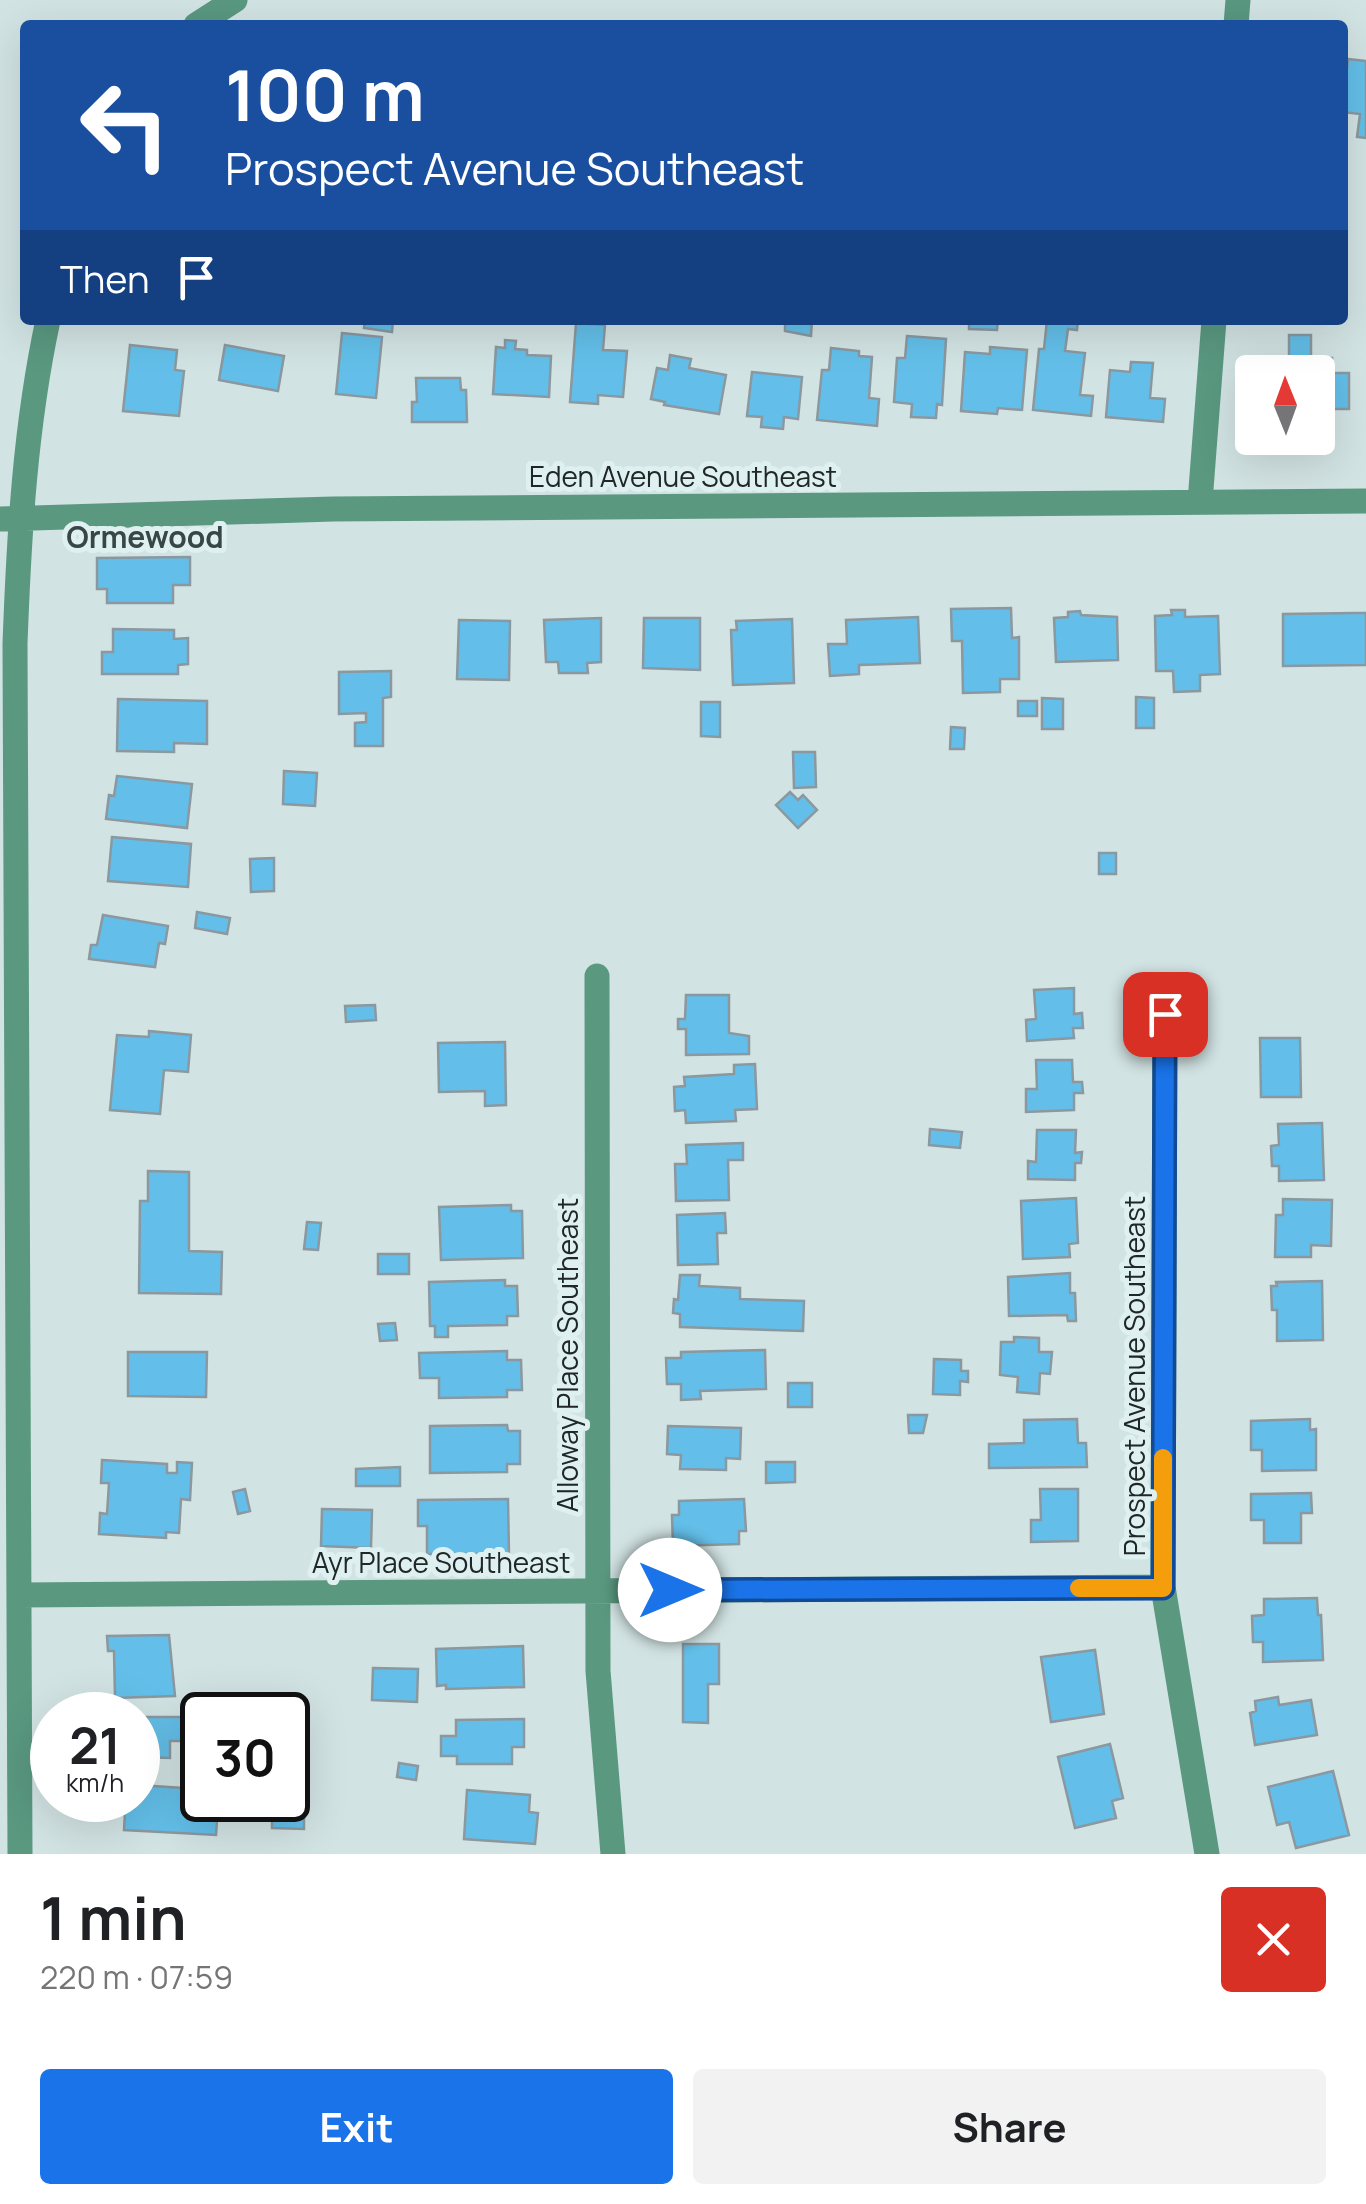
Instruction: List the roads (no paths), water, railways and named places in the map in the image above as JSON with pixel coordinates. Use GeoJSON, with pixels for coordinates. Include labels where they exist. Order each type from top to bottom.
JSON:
{"type":"FeatureCollection","features":[{"type":"Feature","properties":{"kind":"street"},"geometry":{"type":"LineString","coordinates":[[204,20],[235,0]]}},
{"type":"Feature","properties":{"kind":"street"},"geometry":{"type":"LineString","coordinates":[[20,1854],[15,644],[10,518],[47,325]]}},
{"type":"Feature","properties":{"kind":"street"},"geometry":{"type":"LineString","coordinates":[[1200,502],[1214,325]]}},
{"type":"Feature","properties":{"kind":"street","name":"Eden Avenue Southeast"},"geometry":{"type":"LineString","coordinates":[[10,518],[333,509],[1366,501]]}},
{"type":"Feature","properties":{"kind":"street","name":"Alloway Place Southeast"},"geometry":{"type":"LineString","coordinates":[[597,976],[598,1671],[612,1854]]}},
{"type":"Feature","properties":{"kind":"street","name":"Prospect Avenue Southeast"},"geometry":{"type":"LineString","coordinates":[[1165,1014],[1163,1588],[1207,1854]]}},
{"type":"Feature","properties":{"kind":"street","name":"Ayr Place Southeast"},"geometry":{"type":"LineString","coordinates":[[20,1595],[1163,1588]]}},
{"type":"Feature","properties":{"kind":"district","name":"Ormewood"},"geometry":{"type":"Point","coordinates":[145,536]}}]}
